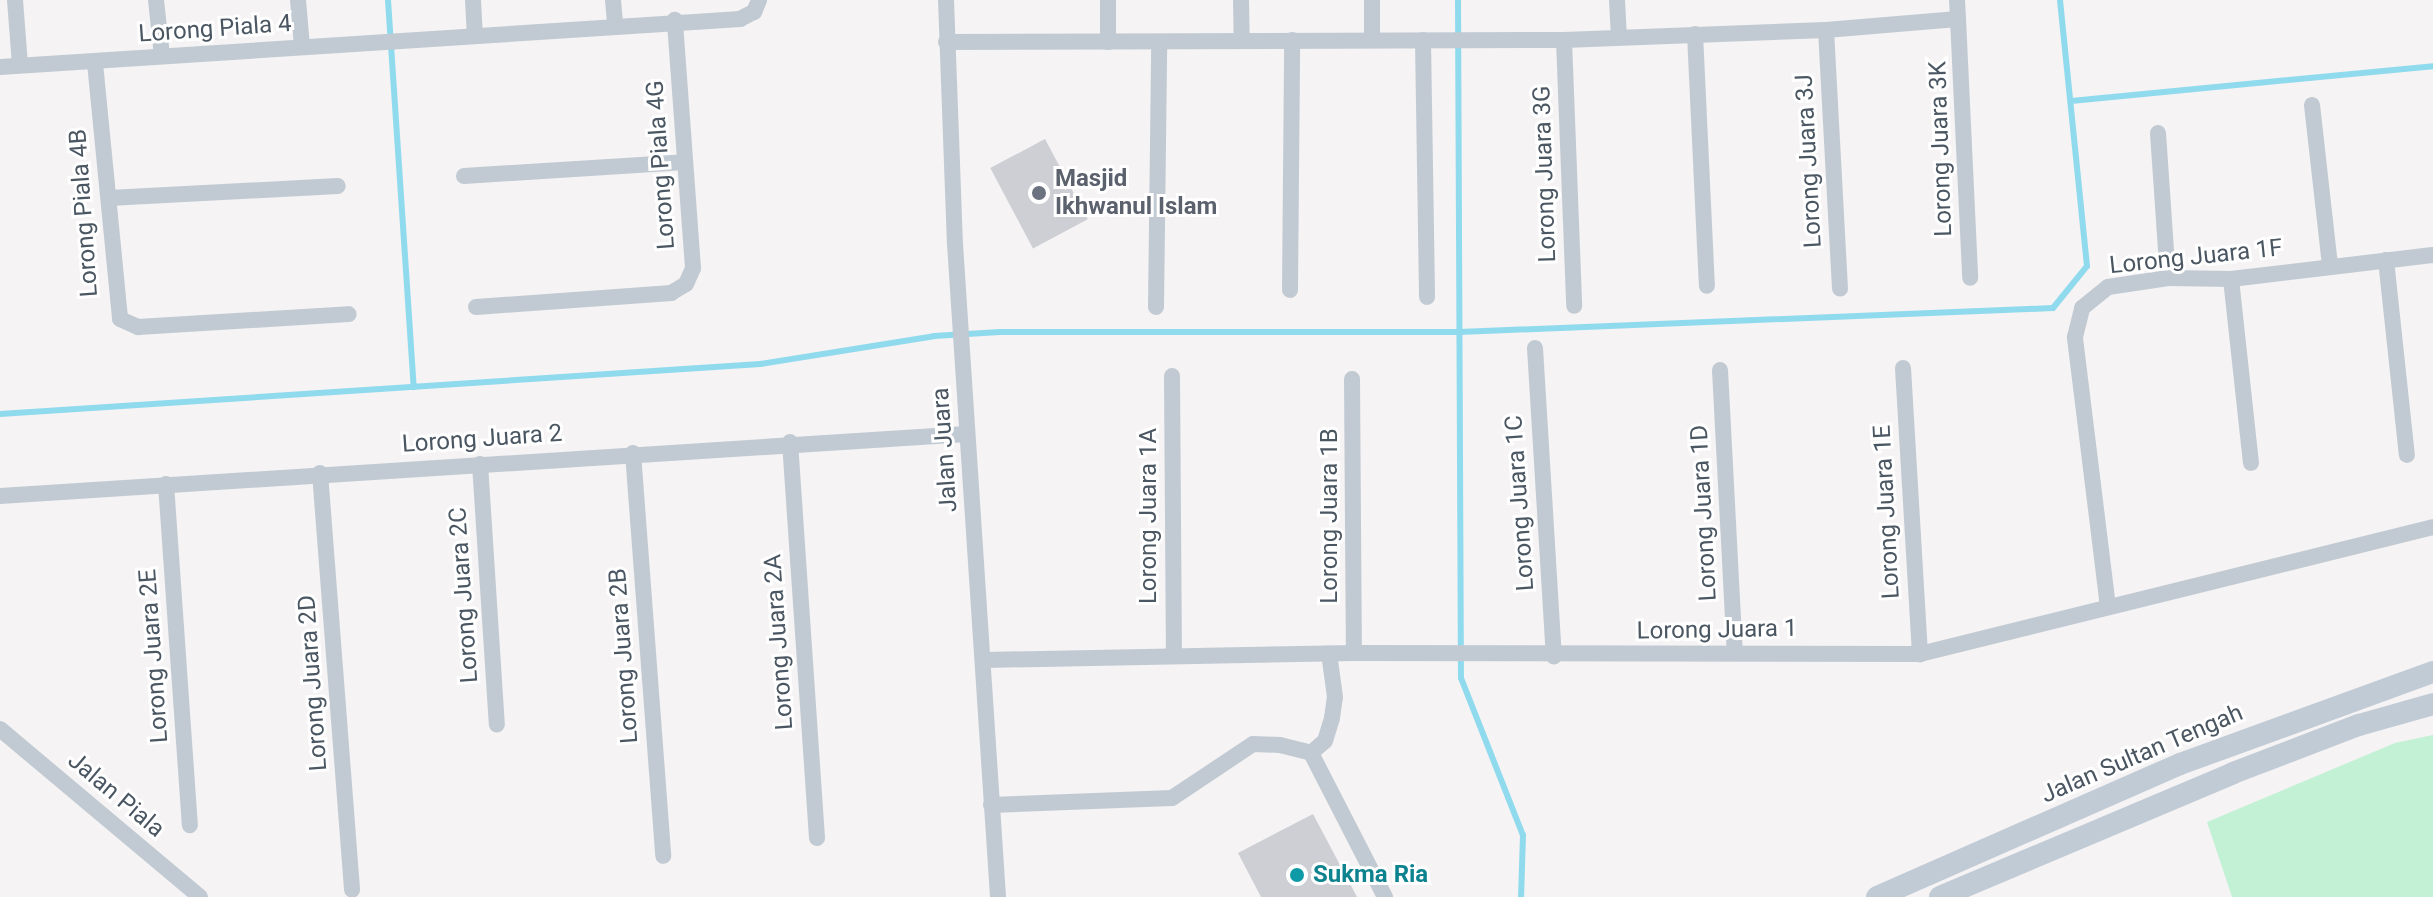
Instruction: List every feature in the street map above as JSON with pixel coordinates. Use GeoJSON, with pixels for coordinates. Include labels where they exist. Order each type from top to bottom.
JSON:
{"type":"FeatureCollection","features":[{"type":"Feature","properties":{"kind":"main road","name":"Jalan Sultan Tengah"},"geometry":{"type":"LineString","coordinates":[[1877,897],[2180,764],[2433,672]]}},
{"type":"Feature","properties":{"kind":"main road"},"geometry":{"type":"LineString","coordinates":[[1940,897],[2233,773],[2359,725],[2433,704]]}},
{"type":"Feature","properties":{"kind":"street"},"geometry":{"type":"LineString","coordinates":[[15,0],[20,65]]}},
{"type":"Feature","properties":{"kind":"street"},"geometry":{"type":"LineString","coordinates":[[156,0],[162,56]]}},
{"type":"Feature","properties":{"kind":"street"},"geometry":{"type":"LineString","coordinates":[[298,0],[302,47]]}},
{"type":"Feature","properties":{"kind":"street"},"geometry":{"type":"LineString","coordinates":[[473,0],[475,33]]}},
{"type":"Feature","properties":{"kind":"street"},"geometry":{"type":"LineString","coordinates":[[613,0],[615,24]]}},
{"type":"Feature","properties":{"kind":"street","name":"Lorong Piala 4"},"geometry":{"type":"LineString","coordinates":[[0,67],[95,63],[675,20],[740,19],[754,12],[759,0]]}},
{"type":"Feature","properties":{"kind":"street","name":"Jalan Juara"},"geometry":{"type":"LineString","coordinates":[[946,0],[962,348],[985,660],[998,897]]}},
{"type":"Feature","properties":{"kind":"street"},"geometry":{"type":"LineString","coordinates":[[1108,0],[1108,42]]}},
{"type":"Feature","properties":{"kind":"street"},"geometry":{"type":"LineString","coordinates":[[1241,0],[1242,39]]}},
{"type":"Feature","properties":{"kind":"street"},"geometry":{"type":"LineString","coordinates":[[1372,0],[1372,37]]}},
{"type":"Feature","properties":{"kind":"street"},"geometry":{"type":"LineString","coordinates":[[1617,0],[1619,37]]}},
{"type":"Feature","properties":{"kind":"street","name":"Lorong Juara 3K"},"geometry":{"type":"LineString","coordinates":[[1957,0],[1970,278]]}},
{"type":"Feature","properties":{"kind":"street"},"geometry":{"type":"LineString","coordinates":[[946,42],[1159,44],[1372,37],[1564,40],[1826,30],[1958,19]]}},
{"type":"Feature","properties":{"kind":"street","name":"Lorong Piala 4G"},"geometry":{"type":"LineString","coordinates":[[476,307],[671,293],[686,284],[693,268],[675,20]]}},
{"type":"Feature","properties":{"kind":"street","name":"Lorong Juara 3J"},"geometry":{"type":"LineString","coordinates":[[1826,30],[1840,289]]}},
{"type":"Feature","properties":{"kind":"street"},"geometry":{"type":"LineString","coordinates":[[1695,34],[1707,286]]}},
{"type":"Feature","properties":{"kind":"street"},"geometry":{"type":"LineString","coordinates":[[1290,290],[1292,40]]}},
{"type":"Feature","properties":{"kind":"street"},"geometry":{"type":"LineString","coordinates":[[1423,40],[1427,297]]}},
{"type":"Feature","properties":{"kind":"street","name":"Lorong Juara 3G"},"geometry":{"type":"LineString","coordinates":[[1564,40],[1574,306]]}},
{"type":"Feature","properties":{"kind":"street"},"geometry":{"type":"LineString","coordinates":[[1156,307],[1159,44]]}},
{"type":"Feature","properties":{"kind":"street","name":"Lorong Piala 4B"},"geometry":{"type":"LineString","coordinates":[[95,63],[109,198],[116,310],[129,326],[349,314]]}},
{"type":"Feature","properties":{"kind":"street"},"geometry":{"type":"LineString","coordinates":[[2312,105],[2330,266]]}},
{"type":"Feature","properties":{"kind":"street"},"geometry":{"type":"LineString","coordinates":[[2158,133],[2168,278]]}},
{"type":"Feature","properties":{"kind":"street"},"geometry":{"type":"LineString","coordinates":[[464,176],[685,162]]}},
{"type":"Feature","properties":{"kind":"street"},"geometry":{"type":"LineString","coordinates":[[109,198],[338,186]]}},
{"type":"Feature","properties":{"kind":"street","name":"Lorong Juara 1F"},"geometry":{"type":"LineString","coordinates":[[2108,607],[2075,320],[2092,296],[2108,287],[2168,278],[2231,279],[2433,255]]}},
{"type":"Feature","properties":{"kind":"street"},"geometry":{"type":"LineString","coordinates":[[2386,260],[2407,455]]}},
{"type":"Feature","properties":{"kind":"street"},"geometry":{"type":"LineString","coordinates":[[2231,279],[2251,463]]}},
{"type":"Feature","properties":{"kind":"street","name":"Lorong Juara 1C"},"geometry":{"type":"LineString","coordinates":[[1535,348],[1554,656]]}},
{"type":"Feature","properties":{"kind":"street","name":"Lorong Juara 1E"},"geometry":{"type":"LineString","coordinates":[[1903,368],[1920,654]]}},
{"type":"Feature","properties":{"kind":"street","name":"Lorong Juara 1D"},"geometry":{"type":"LineString","coordinates":[[1720,370],[1735,653]]}},
{"type":"Feature","properties":{"kind":"street","name":"Lorong Juara 1A"},"geometry":{"type":"LineString","coordinates":[[1172,376],[1174,656]]}},
{"type":"Feature","properties":{"kind":"street","name":"Lorong Juara 1B"},"geometry":{"type":"LineString","coordinates":[[1352,379],[1354,653]]}},
{"type":"Feature","properties":{"kind":"street","name":"Lorong Juara 2"},"geometry":{"type":"LineString","coordinates":[[0,496],[790,442],[967,434]]}},
{"type":"Feature","properties":{"kind":"street","name":"Lorong Juara 2A"},"geometry":{"type":"LineString","coordinates":[[790,442],[817,838]]}},
{"type":"Feature","properties":{"kind":"street","name":"Lorong Juara 2B"},"geometry":{"type":"LineString","coordinates":[[633,453],[663,856]]}},
{"type":"Feature","properties":{"kind":"street","name":"Lorong Juara 2C"},"geometry":{"type":"LineString","coordinates":[[480,464],[497,724]]}},
{"type":"Feature","properties":{"kind":"street","name":"Lorong Juara 2D"},"geometry":{"type":"LineString","coordinates":[[320,473],[352,890]]}},
{"type":"Feature","properties":{"kind":"street","name":"Lorong Juara 2E"},"geometry":{"type":"LineString","coordinates":[[166,484],[190,825]]}},
{"type":"Feature","properties":{"kind":"street","name":"Lorong Juara 1"},"geometry":{"type":"LineString","coordinates":[[985,660],[1329,653],[1442,656],[1920,654],[2433,527]]}},
{"type":"Feature","properties":{"kind":"street"},"geometry":{"type":"LineString","coordinates":[[991,805],[1172,798],[1253,744],[1311,753],[1325,741],[1335,697],[1329,653]]}},
{"type":"Feature","properties":{"kind":"street","name":"Jalan Piala"},"geometry":{"type":"LineString","coordinates":[[0,729],[200,897]]}},
{"type":"Feature","properties":{"kind":"street"},"geometry":{"type":"LineString","coordinates":[[1311,753],[1385,897]]}},
{"type":"Feature","properties":{"kind":"green space"},"geometry":{"type":"Polygon","coordinates":[[[2433,735],[2433,897],[2232,897],[2207,822],[2395,743],[2433,735]]]}},
{"type":"Feature","properties":{"kind":"building","name":"Masjid Ikhwanul Islam"},"geometry":{"type":"Polygon","coordinates":[[[1045,139],[1088,219],[1033,248],[990,168],[1045,139]]]}},
{"type":"Feature","properties":{"kind":"building","name":"Sukma Ria"},"geometry":{"type":"Polygon","coordinates":[[[1313,814],[1357,897],[1261,897],[1238,853],[1313,814]]]}},
{"type":"Feature","properties":{"kind":"waterway"},"geometry":{"type":"LineString","coordinates":[[388,0],[414,387]]}},
{"type":"Feature","properties":{"kind":"waterway"},"geometry":{"type":"LineString","coordinates":[[1458,0],[1461,678],[1523,835],[1521,897]]}},
{"type":"Feature","properties":{"kind":"waterway"},"geometry":{"type":"LineString","coordinates":[[0,414],[760,364],[934,336],[1000,332],[1459,332],[2053,308],[2087,266],[2060,0]]}},
{"type":"Feature","properties":{"kind":"waterway"},"geometry":{"type":"LineString","coordinates":[[2071,101],[2433,66]]}},
{"type":"Feature","properties":{"kind":"place","name":"Masjid Ikhwanul Islam"},"geometry":{"type":"Point","coordinates":[1039,193]}},
{"type":"Feature","properties":{"kind":"place","name":"Sukma Ria"},"geometry":{"type":"Point","coordinates":[1297,875]}}]}
